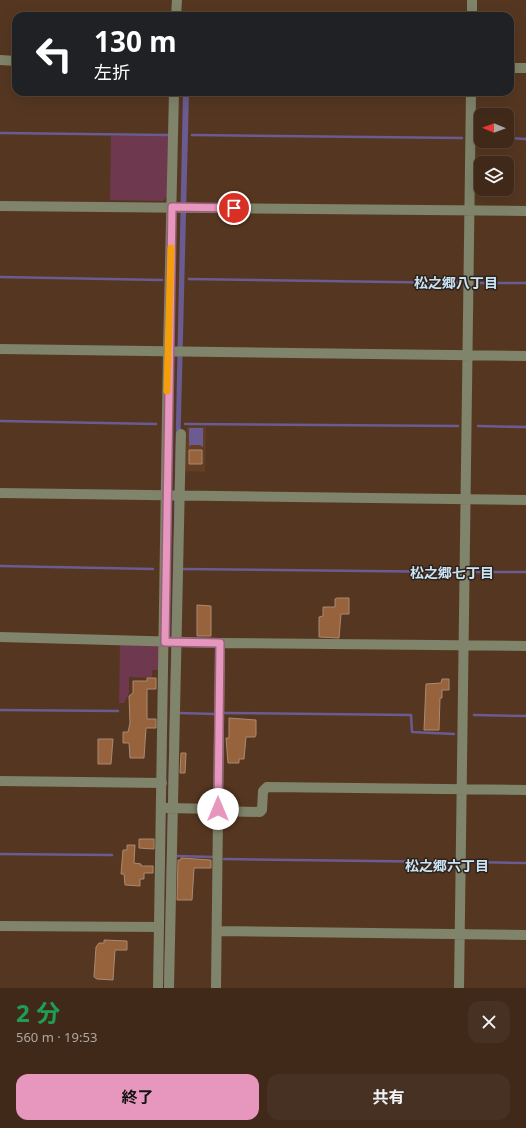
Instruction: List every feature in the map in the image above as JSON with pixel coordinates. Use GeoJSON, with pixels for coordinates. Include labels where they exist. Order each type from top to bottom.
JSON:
{"type":"FeatureCollection","features":[{"type":"Feature","properties":{"kind":"street"},"geometry":{"type":"LineString","coordinates":[[176,12],[177,0]]}},
{"type":"Feature","properties":{"kind":"street"},"geometry":{"type":"LineString","coordinates":[[472,0],[472,12]]}},
{"type":"Feature","properties":{"kind":"street"},"geometry":{"type":"LineString","coordinates":[[0,60],[12,61]]}},
{"type":"Feature","properties":{"kind":"street"},"geometry":{"type":"LineString","coordinates":[[514,68],[526,68]]}},
{"type":"Feature","properties":{"kind":"street"},"geometry":{"type":"LineString","coordinates":[[169,988],[167,808],[162,783],[165,642],[173,495],[179,207],[174,96]]}},
{"type":"Feature","properties":{"kind":"street"},"geometry":{"type":"LineString","coordinates":[[459,988],[466,499],[468,210],[471,96]]}},
{"type":"Feature","properties":{"kind":"street"},"geometry":{"type":"LineString","coordinates":[[0,206],[526,211]]}},
{"type":"Feature","properties":{"kind":"street"},"geometry":{"type":"LineString","coordinates":[[0,349],[526,356]]}},
{"type":"Feature","properties":{"kind":"street"},"geometry":{"type":"LineString","coordinates":[[158,988],[159,927],[177,642],[173,495],[181,434]]}},
{"type":"Feature","properties":{"kind":"street"},"geometry":{"type":"LineString","coordinates":[[0,493],[526,500]]}},
{"type":"Feature","properties":{"kind":"street"},"geometry":{"type":"LineString","coordinates":[[0,637],[220,643],[526,646]]}},
{"type":"Feature","properties":{"kind":"street"},"geometry":{"type":"LineString","coordinates":[[216,988],[220,643]]}},
{"type":"Feature","properties":{"kind":"street"},"geometry":{"type":"LineString","coordinates":[[0,782],[162,783]]}},
{"type":"Feature","properties":{"kind":"street"},"geometry":{"type":"LineString","coordinates":[[167,808],[260,812],[262,810],[263,792],[267,787],[526,790]]}},
{"type":"Feature","properties":{"kind":"street"},"geometry":{"type":"LineString","coordinates":[[0,926],[159,927]]}},
{"type":"Feature","properties":{"kind":"street"},"geometry":{"type":"LineString","coordinates":[[217,931],[526,935]]}},
{"type":"Feature","properties":{"kind":"shaded area"},"geometry":{"type":"Polygon","coordinates":[[[183,96],[189,96],[167,988],[164,988],[183,96]]]}},
{"type":"Feature","properties":{"kind":"shaded area"},"geometry":{"type":"Polygon","coordinates":[[[111,136],[168,136],[167,197],[163,201],[110,200],[111,136]]]}},
{"type":"Feature","properties":{"kind":"shaded area"},"geometry":{"type":"Polygon","coordinates":[[[187,427],[206,427],[205,472],[185,471],[187,427]]]}},
{"type":"Feature","properties":{"kind":"shaded area"},"geometry":{"type":"Polygon","coordinates":[[[189,428],[203,428],[203,447],[200,445],[191,445],[189,447],[189,428]]]}},
{"type":"Feature","properties":{"kind":"shaded area"},"geometry":{"type":"Polygon","coordinates":[[[120,643],[160,646],[159,670],[152,670],[152,678],[129,677],[129,693],[124,703],[119,703],[120,643]]]}},
{"type":"Feature","properties":{"kind":"building"},"geometry":{"type":"Polygon","coordinates":[[[189,450],[202,450],[202,464],[189,464],[189,450]]]}},
{"type":"Feature","properties":{"kind":"building"},"geometry":{"type":"Polygon","coordinates":[[[349,598],[349,614],[341,614],[339,638],[319,637],[319,617],[323,616],[323,607],[335,607],[335,599],[349,598]]]}},
{"type":"Feature","properties":{"kind":"building"},"geometry":{"type":"Polygon","coordinates":[[[197,605],[211,606],[211,636],[197,636],[197,605]]]}},
{"type":"Feature","properties":{"kind":"building"},"geometry":{"type":"Polygon","coordinates":[[[147,678],[156,678],[156,689],[147,689],[147,719],[156,719],[156,728],[146,728],[144,758],[130,758],[129,743],[123,743],[123,732],[128,732],[130,723],[129,696],[133,693],[133,681],[147,681],[147,678]]]}},
{"type":"Feature","properties":{"kind":"building"},"geometry":{"type":"Polygon","coordinates":[[[442,679],[449,679],[449,690],[442,690],[442,698],[440,698],[439,730],[424,730],[426,684],[441,683],[442,679]]]}},
{"type":"Feature","properties":{"kind":"building"},"geometry":{"type":"Polygon","coordinates":[[[229,718],[256,720],[256,735],[255,737],[246,737],[244,759],[239,759],[239,763],[228,763],[226,738],[229,738],[229,718]]]}},
{"type":"Feature","properties":{"kind":"building"},"geometry":{"type":"Polygon","coordinates":[[[98,739],[113,739],[111,764],[98,764],[98,739]]]}},
{"type":"Feature","properties":{"kind":"building"},"geometry":{"type":"Polygon","coordinates":[[[181,753],[186,753],[185,773],[180,773],[181,753]]]}},
{"type":"Feature","properties":{"kind":"building"},"geometry":{"type":"Polygon","coordinates":[[[139,839],[154,839],[154,849],[139,848],[139,839]]]}},
{"type":"Feature","properties":{"kind":"building"},"geometry":{"type":"Polygon","coordinates":[[[127,845],[135,845],[134,863],[141,864],[141,866],[153,866],[153,873],[144,873],[144,879],[140,879],[140,886],[125,885],[124,874],[121,874],[123,850],[127,850],[127,845]]]}},
{"type":"Feature","properties":{"kind":"building"},"geometry":{"type":"Polygon","coordinates":[[[181,858],[211,860],[211,868],[194,868],[192,900],[177,900],[178,860],[181,860],[181,858]]]}},
{"type":"Feature","properties":{"kind":"building"},"geometry":{"type":"Polygon","coordinates":[[[104,940],[127,941],[127,950],[115,950],[113,980],[97,979],[94,977],[96,947],[99,943],[104,943],[104,940]]]}},
{"type":"Feature","properties":{"kind":"waterway"},"geometry":{"type":"LineString","coordinates":[[0,133],[168,135]]}},
{"type":"Feature","properties":{"kind":"waterway"},"geometry":{"type":"LineString","coordinates":[[192,135],[462,138]]}},
{"type":"Feature","properties":{"kind":"waterway"},"geometry":{"type":"LineString","coordinates":[[514,138],[526,139]]}},
{"type":"Feature","properties":{"kind":"waterway"},"geometry":{"type":"LineString","coordinates":[[0,277],[162,280]]}},
{"type":"Feature","properties":{"kind":"waterway"},"geometry":{"type":"LineString","coordinates":[[189,279],[459,283]]}},
{"type":"Feature","properties":{"kind":"waterway"},"geometry":{"type":"LineString","coordinates":[[480,283],[526,283]]}},
{"type":"Feature","properties":{"kind":"waterway"},"geometry":{"type":"LineString","coordinates":[[0,421],[156,424]]}},
{"type":"Feature","properties":{"kind":"waterway"},"geometry":{"type":"LineString","coordinates":[[185,424],[458,426]]}},
{"type":"Feature","properties":{"kind":"waterway"},"geometry":{"type":"LineString","coordinates":[[478,426],[526,427]]}},
{"type":"Feature","properties":{"kind":"waterway"},"geometry":{"type":"LineString","coordinates":[[0,566],[153,569]]}},
{"type":"Feature","properties":{"kind":"waterway"},"geometry":{"type":"LineString","coordinates":[[182,569],[456,572]]}},
{"type":"Feature","properties":{"kind":"waterway"},"geometry":{"type":"LineString","coordinates":[[476,572],[526,572]]}},
{"type":"Feature","properties":{"kind":"waterway"},"geometry":{"type":"LineString","coordinates":[[0,710],[118,711]]}},
{"type":"Feature","properties":{"kind":"waterway"},"geometry":{"type":"LineString","coordinates":[[179,713],[215,714]]}},
{"type":"Feature","properties":{"kind":"waterway"},"geometry":{"type":"LineString","coordinates":[[224,713],[411,715],[412,732],[454,734]]}},
{"type":"Feature","properties":{"kind":"waterway"},"geometry":{"type":"LineString","coordinates":[[474,715],[526,716]]}},
{"type":"Feature","properties":{"kind":"waterway"},"geometry":{"type":"LineString","coordinates":[[0,854],[112,855]]}},
{"type":"Feature","properties":{"kind":"waterway"},"geometry":{"type":"LineString","coordinates":[[176,856],[213,857]]}},
{"type":"Feature","properties":{"kind":"waterway"},"geometry":{"type":"LineString","coordinates":[[224,859],[452,862]]}},
{"type":"Feature","properties":{"kind":"waterway"},"geometry":{"type":"LineString","coordinates":[[471,862],[526,863]]}},
{"type":"Feature","properties":{"kind":"slow traffic"},"geometry":{"type":"LineString","coordinates":[[167,391],[171,248]]}},
{"type":"Feature","properties":{"kind":"district","name":"松之郷八丁目"},"geometry":{"type":"Point","coordinates":[456,283]}},
{"type":"Feature","properties":{"kind":"district","name":"松之郷七丁目"},"geometry":{"type":"Point","coordinates":[452,573]}},
{"type":"Feature","properties":{"kind":"district","name":"松之郷六丁目"},"geometry":{"type":"Point","coordinates":[447,866]}},
{"type":"Feature","properties":{"kind":"route"},"geometry":{"type":"LineString","coordinates":[[218,809],[220,643],[165,642],[168,366],[172,207],[234,208]]}}]}
